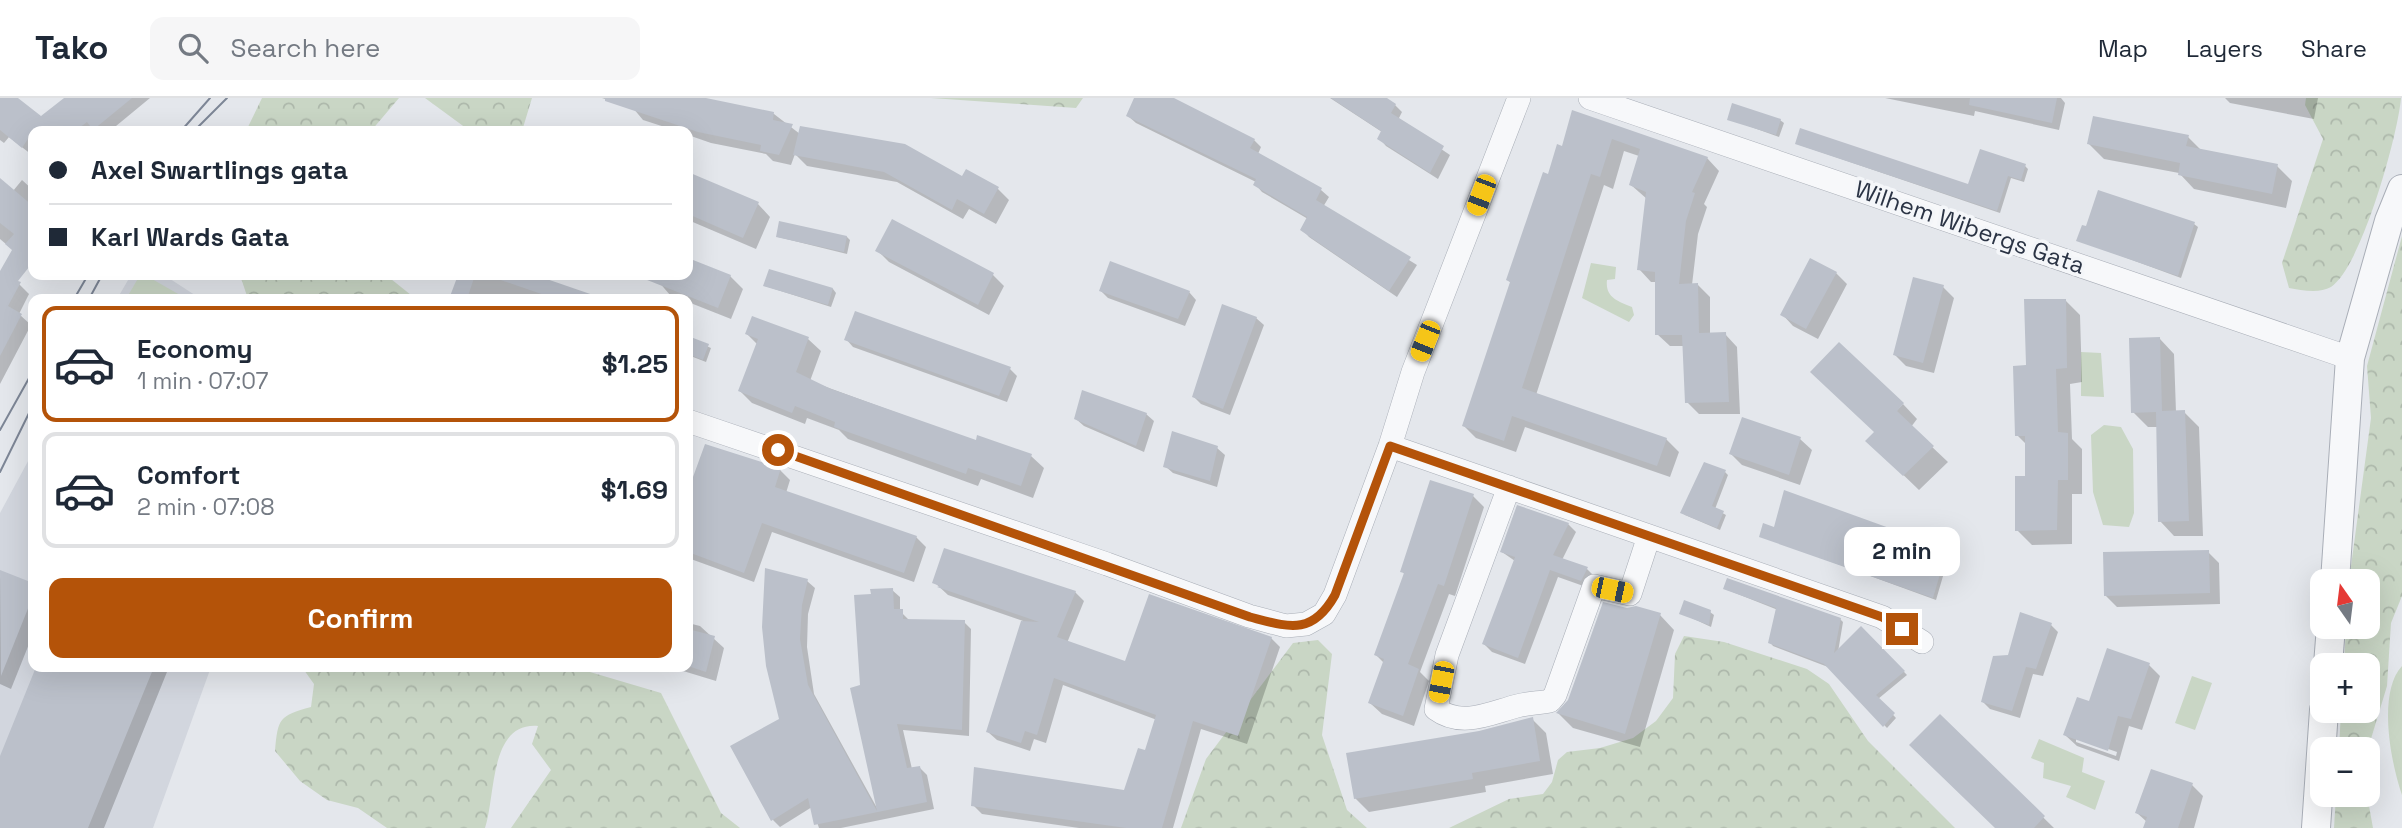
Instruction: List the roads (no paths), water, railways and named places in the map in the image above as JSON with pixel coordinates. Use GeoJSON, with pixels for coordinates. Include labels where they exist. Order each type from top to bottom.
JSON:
{"type":"FeatureCollection","features":[{"type":"Feature","properties":{"kind":"street"},"geometry":{"type":"LineString","coordinates":[[693,423],[1107,564],[1250,617],[1286,626],[1306,624],[1324,614],[1335,595],[1390,446],[1413,372],[1519,98]]}},
{"type":"Feature","properties":{"kind":"street","name":"Wilhem Wibergs Gata"},"geometry":{"type":"LineString","coordinates":[[1590,98],[2350,358]]}},
{"type":"Feature","properties":{"kind":"street"},"geometry":{"type":"LineString","coordinates":[[2336,569],[2350,358],[2389,221],[2402,189]]}},
{"type":"Feature","properties":{"kind":"street"},"geometry":{"type":"LineString","coordinates":[[1390,446],[1882,617],[1922,642]]}},
{"type":"Feature","properties":{"kind":"street"},"geometry":{"type":"LineString","coordinates":[[1509,487],[1447,655],[1436,709],[1447,717],[1481,717],[1520,705],[1550,701],[1555,695],[1594,586],[1630,594],[1649,536]]}},
{"type":"Feature","properties":{"kind":"street"},"geometry":{"type":"LineString","coordinates":[[2316,828],[2323,723]]}},
{"type":"Feature","properties":{"kind":"tram line"},"geometry":{"type":"LineString","coordinates":[[185,126],[210,98]]}},
{"type":"Feature","properties":{"kind":"tram line"},"geometry":{"type":"LineString","coordinates":[[199,126],[227,98]]}},
{"type":"Feature","properties":{"kind":"tram line"},"geometry":{"type":"LineString","coordinates":[[77,294],[85,280]]}},
{"type":"Feature","properties":{"kind":"tram line"},"geometry":{"type":"LineString","coordinates":[[92,294],[99,280]]}},
{"type":"Feature","properties":{"kind":"tram line"},"geometry":{"type":"LineString","coordinates":[[0,430],[28,380]]}},
{"type":"Feature","properties":{"kind":"tram line"},"geometry":{"type":"LineString","coordinates":[[0,472],[28,415]]}}]}
